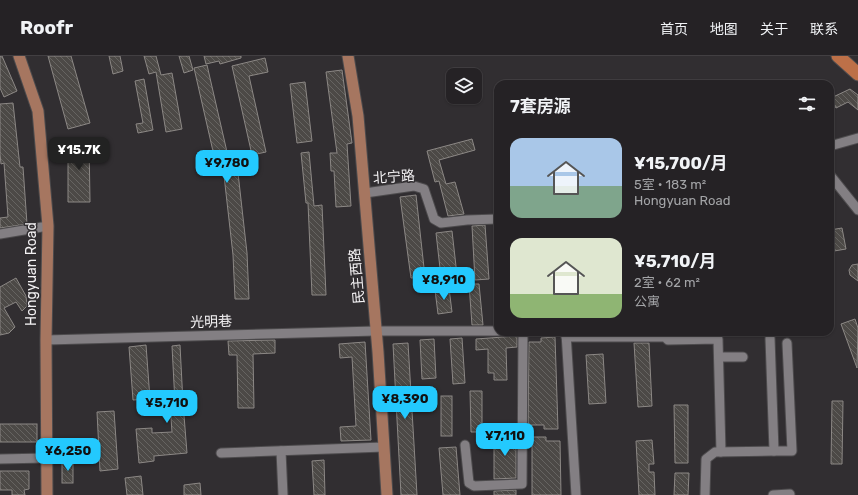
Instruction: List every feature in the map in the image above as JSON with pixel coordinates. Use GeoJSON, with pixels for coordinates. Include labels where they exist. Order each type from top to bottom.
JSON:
{"type":"FeatureCollection","features":[{"type":"Feature","properties":{"kind":"highway"},"geometry":{"type":"LineString","coordinates":[[838,56],[858,74]]}},
{"type":"Feature","properties":{"kind":"main road","name":"Hongyuan Road"},"geometry":{"type":"LineString","coordinates":[[18,56],[38,111],[48,226],[46,495]]}},
{"type":"Feature","properties":{"kind":"main road","name":"民主西路"},"geometry":{"type":"LineString","coordinates":[[348,56],[358,116],[365,193],[387,495]]}},
{"type":"Feature","properties":{"kind":"street"},"geometry":{"type":"LineString","coordinates":[[834,145],[858,138]]}},
{"type":"Feature","properties":{"kind":"street"},"geometry":{"type":"LineString","coordinates":[[834,180],[858,210]]}},
{"type":"Feature","properties":{"kind":"street","name":"北宁路"},"geometry":{"type":"LineString","coordinates":[[365,193],[414,186],[424,189],[434,219],[441,223],[494,219]]}},
{"type":"Feature","properties":{"kind":"street"},"geometry":{"type":"LineString","coordinates":[[0,234],[48,226]]}},
{"type":"Feature","properties":{"kind":"street","name":"光明巷"},"geometry":{"type":"LineString","coordinates":[[46,340],[376,331],[494,331]]}},
{"type":"Feature","properties":{"kind":"street"},"geometry":{"type":"LineString","coordinates":[[465,445],[469,482],[474,486],[522,484],[522,336]]}},
{"type":"Feature","properties":{"kind":"street"},"geometry":{"type":"LineString","coordinates":[[566,336],[576,495]]}},
{"type":"Feature","properties":{"kind":"street"},"geometry":{"type":"LineString","coordinates":[[631,336],[664,337],[668,340],[718,340],[721,452]]}},
{"type":"Feature","properties":{"kind":"street"},"geometry":{"type":"LineString","coordinates":[[770,338],[774,451]]}},
{"type":"Feature","properties":{"kind":"street"},"geometry":{"type":"LineString","coordinates":[[705,495],[706,459],[715,452],[792,451],[787,343]]}},
{"type":"Feature","properties":{"kind":"street"},"geometry":{"type":"LineString","coordinates":[[719,357],[743,357]]}},
{"type":"Feature","properties":{"kind":"street"},"geometry":{"type":"LineString","coordinates":[[221,453],[384,447]]}},
{"type":"Feature","properties":{"kind":"street"},"geometry":{"type":"LineString","coordinates":[[281,451],[283,495]]}},
{"type":"Feature","properties":{"kind":"street"},"geometry":{"type":"LineString","coordinates":[[0,459],[46,458]]}},
{"type":"Feature","properties":{"kind":"street"},"geometry":{"type":"LineString","coordinates":[[773,495],[790,494]]}},
{"type":"Feature","properties":{"kind":"building"},"geometry":{"type":"Polygon","coordinates":[[[0,56],[2,56],[17,91],[4,97],[0,88],[0,56]]]}},
{"type":"Feature","properties":{"kind":"building"},"geometry":{"type":"Polygon","coordinates":[[[48,56],[71,56],[90,123],[68,129],[48,56]]]}},
{"type":"Feature","properties":{"kind":"building"},"geometry":{"type":"Polygon","coordinates":[[[109,56],[120,56],[123,71],[113,74],[109,56]]]}},
{"type":"Feature","properties":{"kind":"building"},"geometry":{"type":"Polygon","coordinates":[[[144,56],[156,56],[161,75],[172,73],[182,129],[166,132],[156,72],[149,74],[144,56]]]}},
{"type":"Feature","properties":{"kind":"building"},"geometry":{"type":"Polygon","coordinates":[[[179,56],[189,56],[193,70],[184,73],[179,56]]]}},
{"type":"Feature","properties":{"kind":"building"},"geometry":{"type":"Polygon","coordinates":[[[204,56],[241,56],[241,58],[220,64],[219,61],[206,64],[204,56]]]}},
{"type":"Feature","properties":{"kind":"building"},"geometry":{"type":"Polygon","coordinates":[[[265,58],[268,72],[249,76],[266,152],[252,155],[232,66],[265,58]]]}},
{"type":"Feature","properties":{"kind":"building"},"geometry":{"type":"Polygon","coordinates":[[[207,65],[230,165],[237,164],[247,253],[249,299],[235,299],[233,255],[222,158],[215,160],[194,68],[207,65]]]}},
{"type":"Feature","properties":{"kind":"building"},"geometry":{"type":"Polygon","coordinates":[[[342,70],[352,143],[347,144],[351,206],[336,207],[334,171],[331,171],[330,153],[337,153],[326,72],[342,70]]]}},
{"type":"Feature","properties":{"kind":"building"},"geometry":{"type":"Polygon","coordinates":[[[144,79],[153,130],[138,133],[136,124],[143,123],[135,81],[144,79]]]}},
{"type":"Feature","properties":{"kind":"building"},"geometry":{"type":"Polygon","coordinates":[[[305,82],[312,141],[297,143],[290,84],[305,82]]]}},
{"type":"Feature","properties":{"kind":"building"},"geometry":{"type":"Polygon","coordinates":[[[850,89],[858,95],[858,110],[848,102],[836,108],[834,104],[834,97],[850,89]]]}},
{"type":"Feature","properties":{"kind":"building"},"geometry":{"type":"Polygon","coordinates":[[[13,103],[20,167],[23,167],[27,224],[0,228],[0,218],[8,217],[4,163],[1,164],[0,154],[0,104],[13,103]]]}},
{"type":"Feature","properties":{"kind":"building"},"geometry":{"type":"Polygon","coordinates":[[[472,139],[475,150],[439,160],[446,184],[455,182],[464,214],[448,216],[439,181],[435,182],[427,151],[472,139]]]}},
{"type":"Feature","properties":{"kind":"building"},"geometry":{"type":"Polygon","coordinates":[[[68,140],[89,140],[90,202],[68,202],[68,140]]]}},
{"type":"Feature","properties":{"kind":"building"},"geometry":{"type":"Polygon","coordinates":[[[309,152],[314,206],[322,205],[326,295],[312,295],[308,203],[306,203],[301,153],[309,152]]]}},
{"type":"Feature","properties":{"kind":"building"},"geometry":{"type":"Polygon","coordinates":[[[416,195],[425,277],[411,278],[400,197],[416,195]]]}},
{"type":"Feature","properties":{"kind":"building"},"geometry":{"type":"Polygon","coordinates":[[[485,225],[489,279],[475,280],[472,226],[485,225]]]}},
{"type":"Feature","properties":{"kind":"building"},"geometry":{"type":"Polygon","coordinates":[[[842,228],[846,249],[834,251],[834,229],[842,228]]]}},
{"type":"Feature","properties":{"kind":"building"},"geometry":{"type":"Polygon","coordinates":[[[452,231],[457,275],[441,277],[436,233],[452,231]]]}},
{"type":"Feature","properties":{"kind":"building"},"geometry":{"type":"Polygon","coordinates":[[[858,264],[858,281],[850,275],[849,270],[852,265],[858,264]]]}},
{"type":"Feature","properties":{"kind":"building"},"geometry":{"type":"Polygon","coordinates":[[[16,278],[26,296],[27,306],[22,311],[16,302],[4,308],[15,327],[9,333],[0,335],[0,287],[16,278]]]}},
{"type":"Feature","properties":{"kind":"building"},"geometry":{"type":"Polygon","coordinates":[[[469,284],[479,284],[483,325],[472,325],[469,284]]]}},
{"type":"Feature","properties":{"kind":"building"},"geometry":{"type":"Polygon","coordinates":[[[449,288],[452,312],[438,314],[435,290],[449,288]]]}},
{"type":"Feature","properties":{"kind":"building"},"geometry":{"type":"Polygon","coordinates":[[[855,319],[858,328],[857,368],[841,324],[855,319]]]}},
{"type":"Feature","properties":{"kind":"building"},"geometry":{"type":"Polygon","coordinates":[[[517,336],[517,347],[506,348],[507,380],[494,380],[494,373],[488,373],[488,349],[476,350],[476,339],[517,336]]]}},
{"type":"Feature","properties":{"kind":"building"},"geometry":{"type":"Polygon","coordinates":[[[555,337],[558,429],[544,429],[544,425],[528,425],[529,342],[541,342],[541,338],[555,337]]]}},
{"type":"Feature","properties":{"kind":"building"},"geometry":{"type":"Polygon","coordinates":[[[462,338],[465,383],[453,384],[450,339],[462,338]]]}},
{"type":"Feature","properties":{"kind":"building"},"geometry":{"type":"Polygon","coordinates":[[[434,339],[436,378],[422,379],[420,340],[434,339]]]}},
{"type":"Feature","properties":{"kind":"building"},"geometry":{"type":"Polygon","coordinates":[[[275,340],[275,353],[253,354],[254,408],[238,408],[237,355],[229,355],[228,341],[275,340]]]}},
{"type":"Feature","properties":{"kind":"building"},"geometry":{"type":"Polygon","coordinates":[[[365,342],[371,440],[341,441],[340,427],[356,426],[352,357],[340,358],[339,344],[365,342]]]}},
{"type":"Feature","properties":{"kind":"building"},"geometry":{"type":"Polygon","coordinates":[[[408,343],[417,495],[401,495],[393,344],[408,343]]]}},
{"type":"Feature","properties":{"kind":"building"},"geometry":{"type":"Polygon","coordinates":[[[634,343],[649,343],[652,406],[638,407],[634,343]]]}},
{"type":"Feature","properties":{"kind":"building"},"geometry":{"type":"Polygon","coordinates":[[[146,345],[150,399],[133,400],[129,347],[146,345]]]}},
{"type":"Feature","properties":{"kind":"building"},"geometry":{"type":"Polygon","coordinates":[[[180,345],[187,453],[154,456],[154,461],[139,463],[136,429],[152,428],[152,433],[172,432],[170,404],[175,403],[172,346],[180,345]]]}},
{"type":"Feature","properties":{"kind":"building"},"geometry":{"type":"Polygon","coordinates":[[[603,354],[606,403],[589,404],[586,355],[603,354]]]}},
{"type":"Feature","properties":{"kind":"building"},"geometry":{"type":"Polygon","coordinates":[[[470,391],[482,391],[482,432],[471,432],[470,391]]]}},
{"type":"Feature","properties":{"kind":"building"},"geometry":{"type":"Polygon","coordinates":[[[441,396],[452,396],[452,436],[441,436],[441,396]]]}},
{"type":"Feature","properties":{"kind":"building"},"geometry":{"type":"Polygon","coordinates":[[[832,401],[843,401],[842,464],[831,464],[832,401]]]}},
{"type":"Feature","properties":{"kind":"building"},"geometry":{"type":"Polygon","coordinates":[[[674,405],[688,405],[688,463],[675,463],[674,405]]]}},
{"type":"Feature","properties":{"kind":"building"},"geometry":{"type":"Polygon","coordinates":[[[114,411],[118,469],[100,471],[97,412],[114,411]]]}},
{"type":"Feature","properties":{"kind":"building"},"geometry":{"type":"Polygon","coordinates":[[[0,424],[37,424],[37,442],[0,442],[0,424]]]}},
{"type":"Feature","properties":{"kind":"building"},"geometry":{"type":"Polygon","coordinates":[[[494,436],[516,436],[516,478],[494,479],[494,436]]]}},
{"type":"Feature","properties":{"kind":"building"},"geometry":{"type":"Polygon","coordinates":[[[532,437],[546,437],[546,441],[560,441],[561,495],[532,495],[532,437]]]}},
{"type":"Feature","properties":{"kind":"building"},"geometry":{"type":"Polygon","coordinates":[[[652,440],[654,464],[649,464],[649,472],[654,472],[655,495],[639,495],[636,441],[652,440]]]}},
{"type":"Feature","properties":{"kind":"building"},"geometry":{"type":"Polygon","coordinates":[[[456,447],[460,495],[443,495],[439,448],[456,447]]]}},
{"type":"Feature","properties":{"kind":"building"},"geometry":{"type":"Polygon","coordinates":[[[324,460],[325,495],[314,495],[312,461],[324,460]]]}},
{"type":"Feature","properties":{"kind":"building"},"geometry":{"type":"Polygon","coordinates":[[[62,462],[73,462],[73,483],[62,483],[62,462]]]}},
{"type":"Feature","properties":{"kind":"building"},"geometry":{"type":"Polygon","coordinates":[[[0,471],[29,471],[29,489],[24,490],[25,495],[12,495],[12,490],[0,490],[0,471]]]}},
{"type":"Feature","properties":{"kind":"building"},"geometry":{"type":"Polygon","coordinates":[[[675,473],[689,473],[688,495],[674,495],[675,473]]]}},
{"type":"Feature","properties":{"kind":"building"},"geometry":{"type":"Polygon","coordinates":[[[141,476],[143,495],[127,495],[125,478],[141,476]]]}},
{"type":"Feature","properties":{"kind":"building"},"geometry":{"type":"Polygon","coordinates":[[[200,483],[201,495],[184,495],[184,485],[200,483]]]}},
{"type":"Feature","properties":{"kind":"building"},"geometry":{"type":"Polygon","coordinates":[[[516,490],[516,495],[494,495],[494,491],[516,490]]]}}]}
